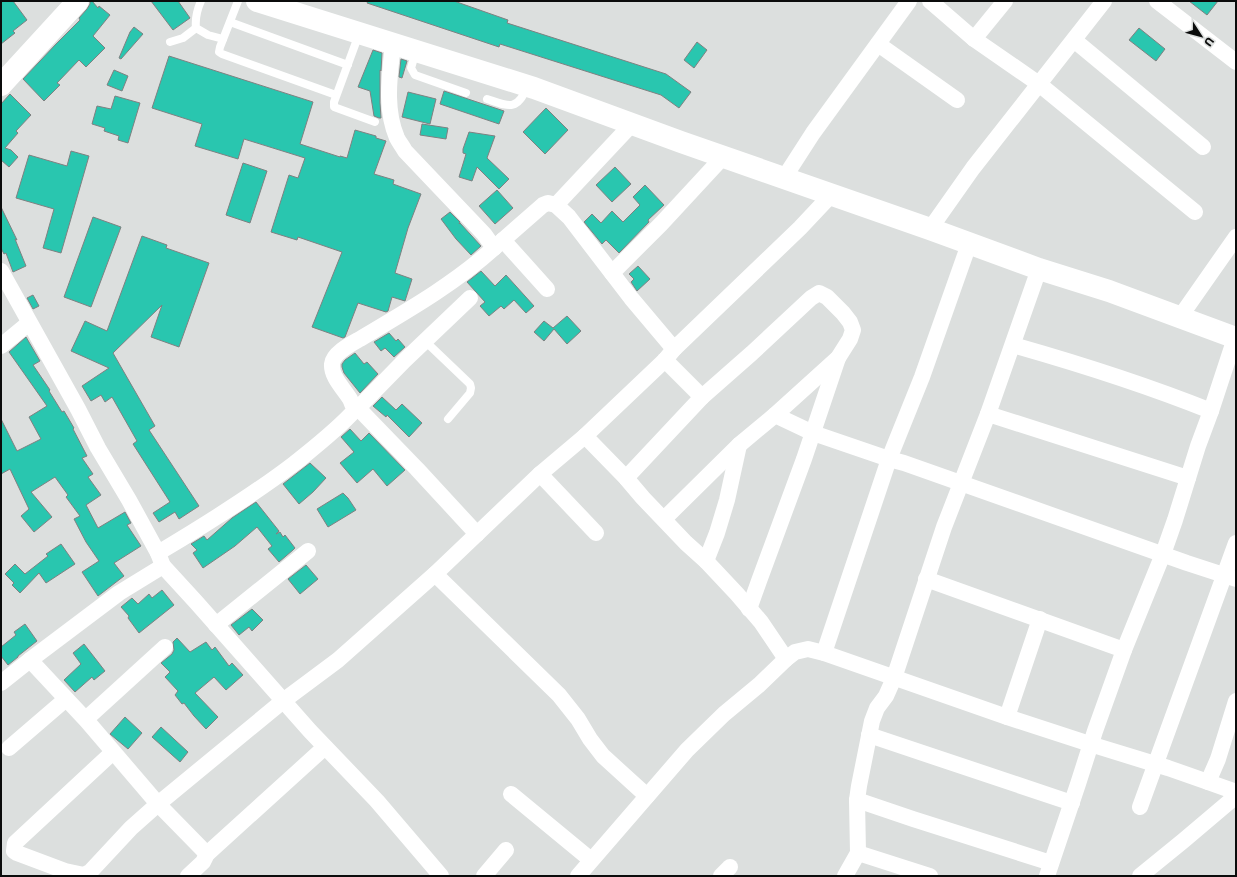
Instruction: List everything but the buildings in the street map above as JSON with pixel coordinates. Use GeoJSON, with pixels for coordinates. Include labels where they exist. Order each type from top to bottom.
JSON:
{"type":"FeatureCollection","features":[{"type":"Feature","properties":{"kind":"street"},"geometry":{"type":"LineString","coordinates":[[1,85],[78,1]]}},
{"type":"Feature","properties":{"kind":"street"},"geometry":{"type":"LineString","coordinates":[[257,1],[527,86],[723,157],[832,194],[1236,338],[1198,446],[1175,520],[1163,554],[1124,650],[1090,744],[1072,803],[1049,869],[857,800]]}},
{"type":"Feature","properties":{"kind":"street"},"geometry":{"type":"LineString","coordinates":[[784,178],[813,133],[909,1]]}},
{"type":"Feature","properties":{"kind":"street"},"geometry":{"type":"LineString","coordinates":[[930,1],[974,39],[1039,84],[1195,212]]}},
{"type":"Feature","properties":{"kind":"street"},"geometry":{"type":"LineString","coordinates":[[974,39],[1005,1]]}},
{"type":"Feature","properties":{"kind":"street"},"geometry":{"type":"LineString","coordinates":[[930,229],[973,168],[1104,1]]}},
{"type":"Feature","properties":{"kind":"street"},"geometry":{"type":"LineString","coordinates":[[1157,1],[1236,62]]}},
{"type":"Feature","properties":{"kind":"street"},"geometry":{"type":"LineString","coordinates":[[1074,40],[1203,148]]}},
{"type":"Feature","properties":{"kind":"street"},"geometry":{"type":"LineString","coordinates":[[393,43],[388,94],[392,122],[397,138],[405,151],[484,234],[498,244],[547,289]]}},
{"type":"Feature","properties":{"kind":"street"},"geometry":{"type":"LineString","coordinates":[[878,44],[957,100]]}},
{"type":"Feature","properties":{"kind":"street"},"geometry":{"type":"LineString","coordinates":[[556,205],[632,124]]}},
{"type":"Feature","properties":{"kind":"street"},"geometry":{"type":"LineString","coordinates":[[612,273],[661,224],[723,157]]}},
{"type":"Feature","properties":{"kind":"street"},"geometry":{"type":"LineString","coordinates":[[113,752],[15,843],[14,851],[17,854],[65,871],[80,875],[88,874],[131,828],[158,804],[283,701],[338,660],[435,574],[540,474],[585,436],[670,355],[800,228],[832,194]]}},
{"type":"Feature","properties":{"kind":"street"},"geometry":{"type":"LineString","coordinates":[[477,534],[417,469],[357,409],[334,375],[332,364],[336,356],[353,343],[415,306],[464,273],[543,205],[548,203],[556,205],[569,217],[612,273],[670,355],[702,397]]}},
{"type":"Feature","properties":{"kind":"street"},"geometry":{"type":"LineString","coordinates":[[1180,317],[1236,237]]}},
{"type":"Feature","properties":{"kind":"street"},"geometry":{"type":"LineString","coordinates":[[824,653],[889,459],[922,377],[969,244]]}},
{"type":"Feature","properties":{"kind":"street"},"geometry":{"type":"LineString","coordinates":[[845,876],[858,853],[858,786],[872,721],[877,708],[886,696],[894,678],[944,528],[988,414],[1039,269]]}},
{"type":"Feature","properties":{"kind":"street"},"geometry":{"type":"LineString","coordinates":[[1,271],[161,560],[283,701],[385,810],[441,876]]}},
{"type":"Feature","properties":{"kind":"street"},"geometry":{"type":"LineString","coordinates":[[626,478],[702,397],[752,353],[810,298],[819,293],[827,297],[838,308],[850,322],[853,330],[850,339],[838,358],[813,433],[750,609]]}},
{"type":"Feature","properties":{"kind":"street"},"geometry":{"type":"LineString","coordinates":[[1,683],[161,560],[235,505],[276,477],[341,426],[470,298]]}},
{"type":"Feature","properties":{"kind":"street"},"geometry":{"type":"LineString","coordinates":[[1,346],[29,323]]}},
{"type":"Feature","properties":{"kind":"street"},"geometry":{"type":"LineString","coordinates":[[1013,345],[1066,360],[1168,394],[1211,411]]}},
{"type":"Feature","properties":{"kind":"street"},"geometry":{"type":"LineString","coordinates":[[664,519],[739,445],[775,415],[838,358]]}},
{"type":"Feature","properties":{"kind":"street"},"geometry":{"type":"LineString","coordinates":[[988,414],[1188,478]]}},
{"type":"Feature","properties":{"kind":"street"},"geometry":{"type":"LineString","coordinates":[[775,415],[813,433],[904,463],[1230,577]]}},
{"type":"Feature","properties":{"kind":"street"},"geometry":{"type":"LineString","coordinates":[[585,436],[686,543],[706,561],[737,594],[761,622],[786,659]]}},
{"type":"Feature","properties":{"kind":"street"},"geometry":{"type":"LineString","coordinates":[[706,561],[717,533],[727,500],[734,475],[739,445]]}},
{"type":"Feature","properties":{"kind":"street"},"geometry":{"type":"LineString","coordinates":[[540,474],[596,533]]}},
{"type":"Feature","properties":{"kind":"street"},"geometry":{"type":"LineString","coordinates":[[1140,807],[1230,577],[1236,543]]}},
{"type":"Feature","properties":{"kind":"street"},"geometry":{"type":"LineString","coordinates":[[216,624],[308,551]]}},
{"type":"Feature","properties":{"kind":"street"},"geometry":{"type":"LineString","coordinates":[[435,574],[559,695],[578,719],[590,739],[603,756],[647,796]]}},
{"type":"Feature","properties":{"kind":"street"},"geometry":{"type":"LineString","coordinates":[[926,580],[1040,619],[1124,650]]}},
{"type":"Feature","properties":{"kind":"street"},"geometry":{"type":"LineString","coordinates":[[1007,717],[1040,619]]}},
{"type":"Feature","properties":{"kind":"street"},"geometry":{"type":"LineString","coordinates":[[86,719],[165,647]]}},
{"type":"Feature","properties":{"kind":"street"},"geometry":{"type":"LineString","coordinates":[[511,794],[586,871],[668,771],[704,731],[759,685],[786,659],[795,652],[808,649],[824,653],[1007,717],[1156,764],[1236,792]]}},
{"type":"Feature","properties":{"kind":"street"},"geometry":{"type":"LineString","coordinates":[[30,660],[86,719],[158,804],[207,854]]}},
{"type":"Feature","properties":{"kind":"street"},"geometry":{"type":"LineString","coordinates":[[9,748],[66,699]]}},
{"type":"Feature","properties":{"kind":"street"},"geometry":{"type":"LineString","coordinates":[[1208,782],[1218,759],[1236,700]]}},
{"type":"Feature","properties":{"kind":"street"},"geometry":{"type":"LineString","coordinates":[[869,735],[1072,803]]}},
{"type":"Feature","properties":{"kind":"street"},"geometry":{"type":"LineString","coordinates":[[188,876],[203,862],[207,854],[325,747]]}},
{"type":"Feature","properties":{"kind":"street"},"geometry":{"type":"LineString","coordinates":[[1140,876],[1236,796]]}},
{"type":"Feature","properties":{"kind":"street"},"geometry":{"type":"LineString","coordinates":[[484,876],[506,850]]}},
{"type":"Feature","properties":{"kind":"street"},"geometry":{"type":"LineString","coordinates":[[858,853],[930,876]]}},
{"type":"Feature","properties":{"kind":"lane"},"geometry":{"type":"LineString","coordinates":[[238,1],[219,52],[336,95]]}},
{"type":"Feature","properties":{"kind":"lane"},"geometry":{"type":"LineString","coordinates":[[196,28],[196,20],[200,4]]}},
{"type":"Feature","properties":{"kind":"lane"},"geometry":{"type":"LineString","coordinates":[[230,22],[348,65]]}},
{"type":"Feature","properties":{"kind":"lane"},"geometry":{"type":"LineString","coordinates":[[196,28],[208,36],[224,39]]}},
{"type":"Feature","properties":{"kind":"lane"},"geometry":{"type":"LineString","coordinates":[[170,42],[183,38],[196,28]]}},
{"type":"Feature","properties":{"kind":"lane"},"geometry":{"type":"LineString","coordinates":[[359,33],[336,95],[334,107],[375,122]]}},
{"type":"Feature","properties":{"kind":"lane"},"geometry":{"type":"LineString","coordinates":[[416,50],[411,68],[415,75],[466,93]]}},
{"type":"Feature","properties":{"kind":"lane"},"geometry":{"type":"LineString","coordinates":[[487,99],[507,106],[518,103],[523,98],[527,86]]}},
{"type":"Feature","properties":{"kind":"lane"},"geometry":{"type":"LineString","coordinates":[[425,341],[470,384],[470,393],[448,419]]}}]}
